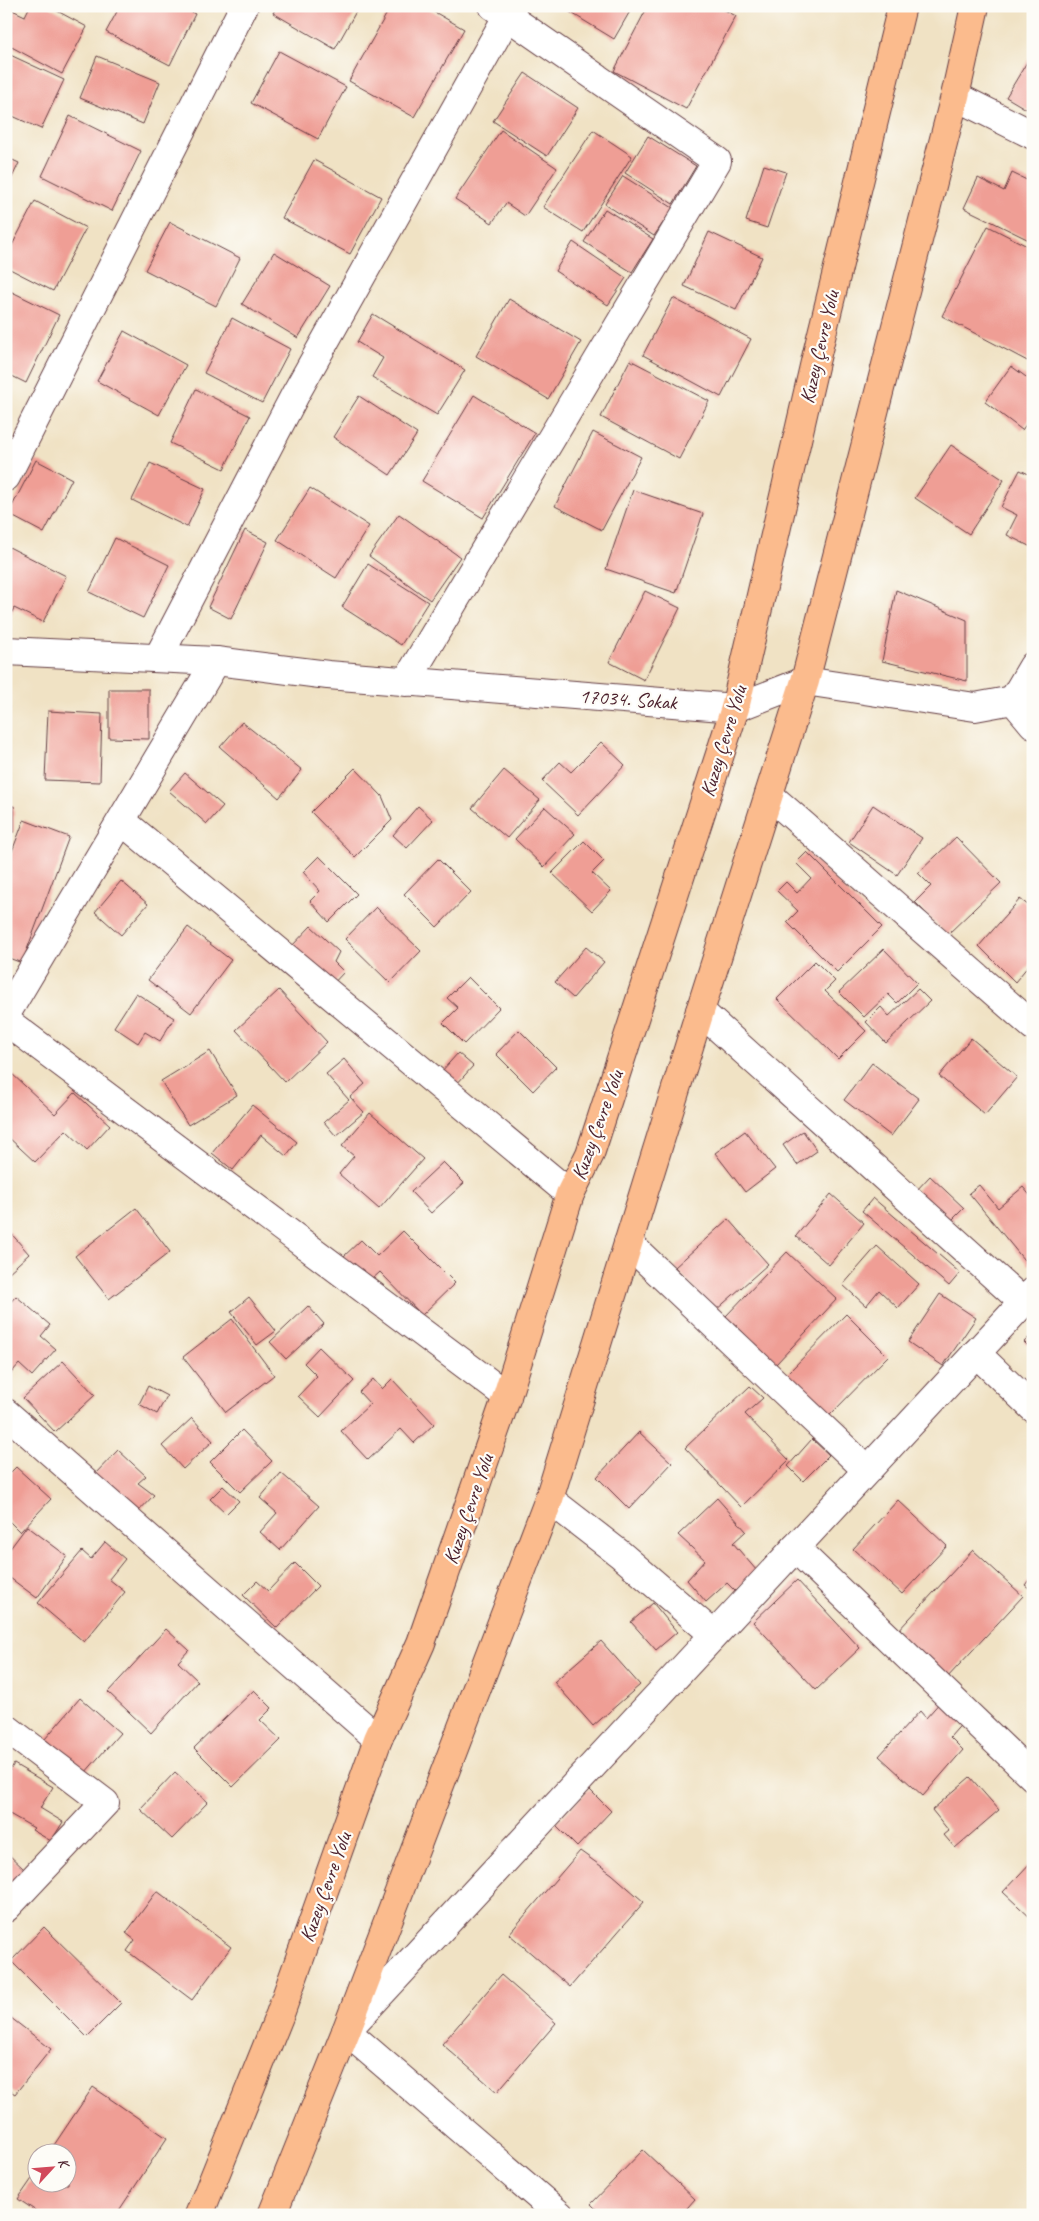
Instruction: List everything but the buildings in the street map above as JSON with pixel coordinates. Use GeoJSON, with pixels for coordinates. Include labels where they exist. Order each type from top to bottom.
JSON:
{"type":"FeatureCollection","features":[{"type":"Feature","properties":{"kind":"highway","name":"Kuzey Çevre Yolu"},"geometry":{"type":"LineString","coordinates":[[199,2215],[280,2014],[378,1739],[421,1643],[507,1396],[570,1194],[590,1154],[736,708],[814,362],[902,6]]}},
{"type":"Feature","properties":{"kind":"highway"},"geometry":{"type":"LineString","coordinates":[[272,2215],[346,2031],[549,1499],[700,1011],[805,681],[955,96],[975,6]]}},
{"type":"Feature","properties":{"kind":"street"},"geometry":{"type":"LineString","coordinates":[[6,477],[244,6]]}},
{"type":"Feature","properties":{"kind":"street"},"geometry":{"type":"LineString","coordinates":[[158,658],[296,393],[505,9],[717,161],[406,682]]}},
{"type":"Feature","properties":{"kind":"street"},"geometry":{"type":"LineString","coordinates":[[955,96],[1033,136]]}},
{"type":"Feature","properties":{"kind":"street","name":"17034. Sokak"},"geometry":{"type":"LineString","coordinates":[[6,651],[216,661],[328,675],[736,708],[805,681]]}},
{"type":"Feature","properties":{"kind":"street"},"geometry":{"type":"LineString","coordinates":[[6,1014],[216,661]]}},
{"type":"Feature","properties":{"kind":"street"},"geometry":{"type":"LineString","coordinates":[[1033,666],[1023,702],[1033,724]]}},
{"type":"Feature","properties":{"kind":"street"},"geometry":{"type":"LineString","coordinates":[[805,681],[976,707],[1023,702]]}},
{"type":"Feature","properties":{"kind":"street"},"geometry":{"type":"LineString","coordinates":[[769,795],[1033,1026]]}},
{"type":"Feature","properties":{"kind":"street"},"geometry":{"type":"LineString","coordinates":[[122,821],[570,1194]]}},
{"type":"Feature","properties":{"kind":"street"},"geometry":{"type":"LineString","coordinates":[[560,2215],[346,2031],[1028,1297],[700,1011]]}},
{"type":"Feature","properties":{"kind":"street"},"geometry":{"type":"LineString","coordinates":[[6,1021],[507,1396]]}},
{"type":"Feature","properties":{"kind":"street"},"geometry":{"type":"LineString","coordinates":[[628,1243],[867,1470]]}},
{"type":"Feature","properties":{"kind":"street"},"geometry":{"type":"LineString","coordinates":[[976,1353],[1033,1408]]}},
{"type":"Feature","properties":{"kind":"street"},"geometry":{"type":"LineString","coordinates":[[6,1413],[378,1739]]}},
{"type":"Feature","properties":{"kind":"street"},"geometry":{"type":"LineString","coordinates":[[549,1499],[620,1554],[713,1634]]}},
{"type":"Feature","properties":{"kind":"street"},"geometry":{"type":"LineString","coordinates":[[795,1548],[1033,1777]]}},
{"type":"Feature","properties":{"kind":"street"},"geometry":{"type":"LineString","coordinates":[[6,1728],[105,1803],[6,1908]]}}]}
